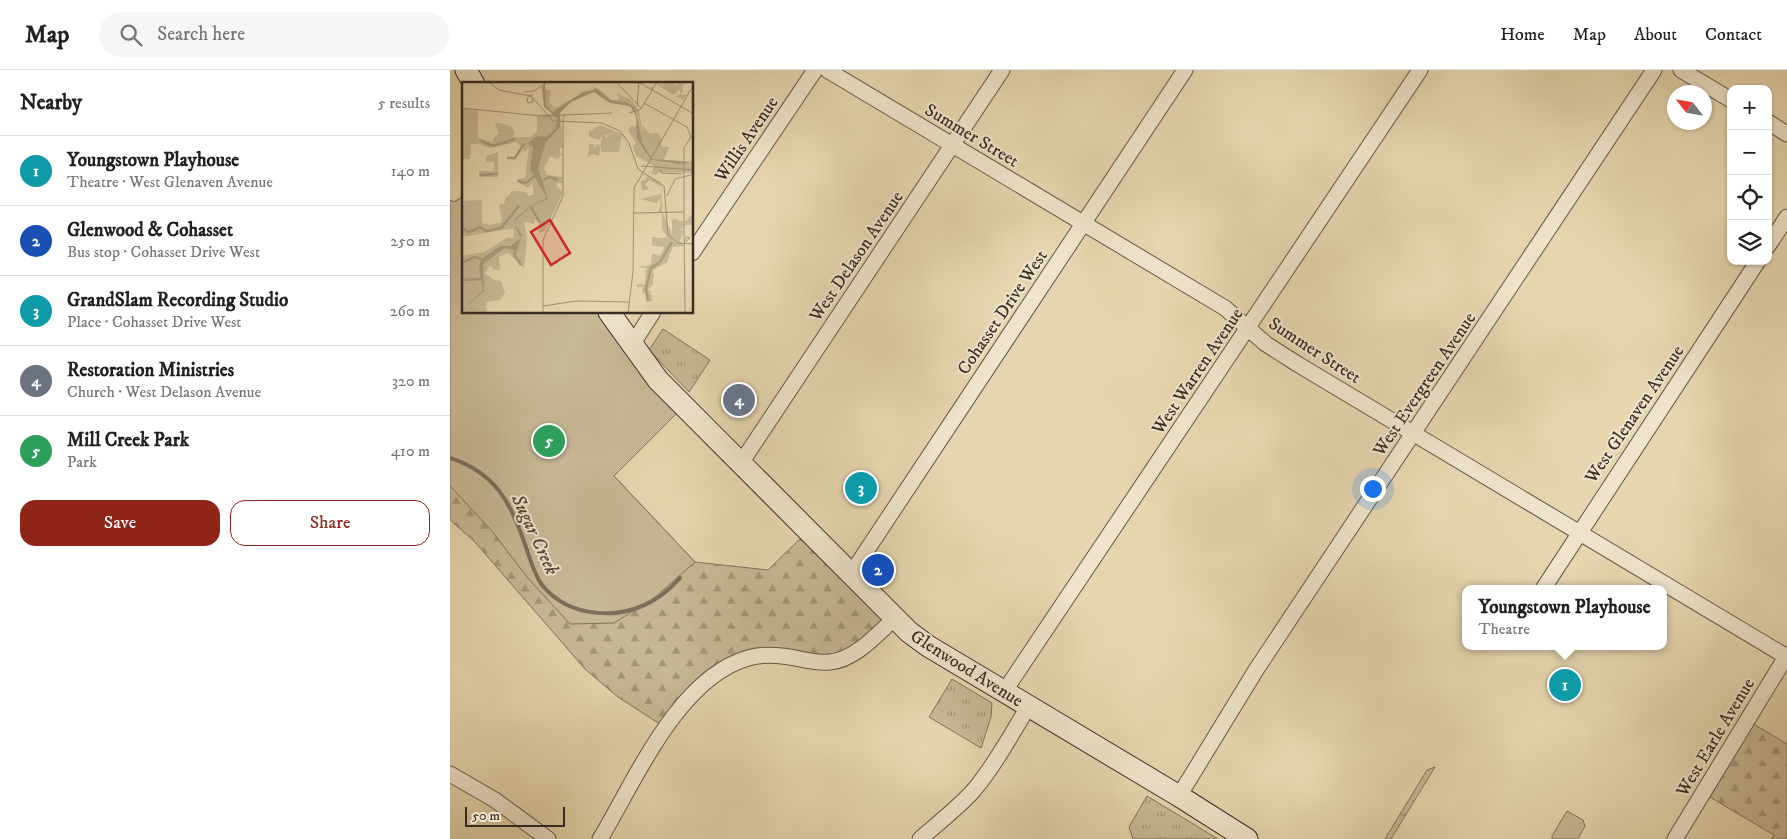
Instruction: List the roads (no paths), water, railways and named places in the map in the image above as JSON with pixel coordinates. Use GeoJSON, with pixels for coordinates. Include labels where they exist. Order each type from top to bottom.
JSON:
{"type":"FeatureCollection","features":[{"type":"Feature","properties":{"kind":"main road","name":"Glenwood Avenue"},"geometry":{"type":"LineString","coordinates":[[610,314],[658,380],[909,632],[928,646],[1179,796],[1247,839]]}},
{"type":"Feature","properties":{"kind":"street","name":"Willis Avenue"},"geometry":{"type":"LineString","coordinates":[[694,250],[815,70]]}},
{"type":"Feature","properties":{"kind":"street","name":"Summer Street"},"geometry":{"type":"LineString","coordinates":[[828,70],[1225,308],[1274,349],[1787,656]]}},
{"type":"Feature","properties":{"kind":"street","name":"West Delason Avenue"},"geometry":{"type":"LineString","coordinates":[[741,463],[1002,70]]}},
{"type":"Feature","properties":{"kind":"street","name":"Cohasset Drive West"},"geometry":{"type":"LineString","coordinates":[[850,574],[1185,70]]}},
{"type":"Feature","properties":{"kind":"street","name":"West Warren Avenue"},"geometry":{"type":"LineString","coordinates":[[1004,692],[1420,70]]}},
{"type":"Feature","properties":{"kind":"street","name":"West Evergreen Avenue"},"geometry":{"type":"LineString","coordinates":[[1179,796],[1256,670],[1654,70]]}},
{"type":"Feature","properties":{"kind":"street"},"geometry":{"type":"LineString","coordinates":[[1681,70],[1727,98]]}},
{"type":"Feature","properties":{"kind":"street"},"geometry":{"type":"LineString","coordinates":[[1772,125],[1787,134]]}},
{"type":"Feature","properties":{"kind":"street"},"geometry":{"type":"LineString","coordinates":[[1772,240],[1787,217]]}},
{"type":"Feature","properties":{"kind":"street","name":"West Glenaven Avenue"},"geometry":{"type":"LineString","coordinates":[[1546,585],[1755,265]]}},
{"type":"Feature","properties":{"kind":"street"},"geometry":{"type":"LineString","coordinates":[[632,345],[652,314]]}},
{"type":"Feature","properties":{"kind":"street"},"geometry":{"type":"LineString","coordinates":[[600,839],[646,759],[682,705],[718,672],[741,660],[764,655],[783,655],[821,662],[840,660],[861,648],[895,618]]}},
{"type":"Feature","properties":{"kind":"street","name":"West Earle Avenue"},"geometry":{"type":"LineString","coordinates":[[1676,839],[1787,656]]}},
{"type":"Feature","properties":{"kind":"street"},"geometry":{"type":"LineString","coordinates":[[920,839],[950,814],[973,791],[990,769],[1028,706]]}},
{"type":"Feature","properties":{"kind":"street"},"geometry":{"type":"LineString","coordinates":[[450,774],[495,800],[548,839]]}},
{"type":"Feature","properties":{"kind":"waterway","name":"Sugar Creek"},"geometry":{"type":"LineString","coordinates":[[450,458],[466,464],[479,472],[500,492],[514,517],[539,581],[554,596],[567,605],[597,613],[613,613],[628,610],[660,596],[680,578]]}},
{"type":"Feature","properties":{"kind":"place","name":"Restoration Ministries"},"geometry":{"type":"Point","coordinates":[739,400]}},
{"type":"Feature","properties":{"kind":"place","name":"Mill Creek Park"},"geometry":{"type":"Point","coordinates":[549,441]}},
{"type":"Feature","properties":{"kind":"place","name":"GrandSlam Recording Studio"},"geometry":{"type":"Point","coordinates":[861,488]}},
{"type":"Feature","properties":{"kind":"place","name":"Glenwood & Cohasset"},"geometry":{"type":"Point","coordinates":[878,570]}},
{"type":"Feature","properties":{"kind":"place","name":"Youngstown Playhouse"},"geometry":{"type":"Point","coordinates":[1565,685]}}]}
